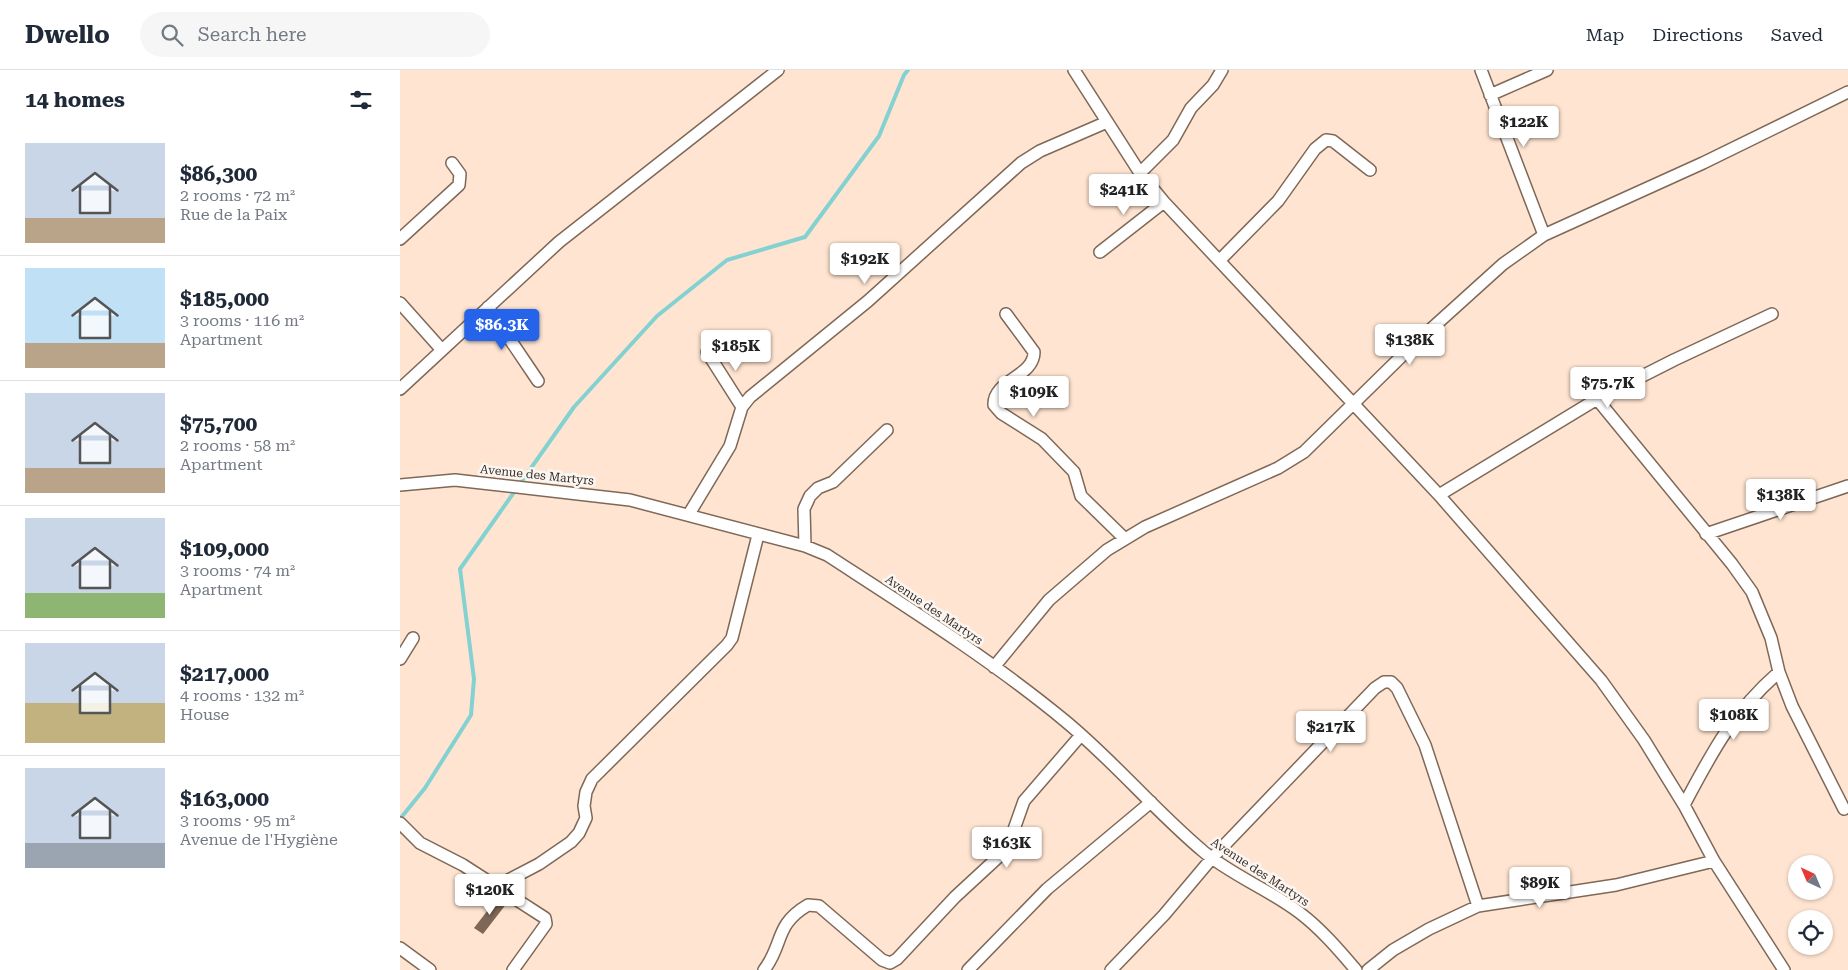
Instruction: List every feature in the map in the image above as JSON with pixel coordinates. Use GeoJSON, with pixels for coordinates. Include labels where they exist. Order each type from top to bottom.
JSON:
{"type":"FeatureCollection","features":[{"type":"Feature","properties":{"kind":"street"},"geometry":{"type":"LineString","coordinates":[[1074,70],[1140,173],[1164,202],[1439,495],[1601,680],[1644,740],[1684,805],[1714,861],[1784,970]]}},
{"type":"Feature","properties":{"kind":"street"},"geometry":{"type":"LineString","coordinates":[[1140,173],[1173,140],[1191,108],[1213,85],[1222,70]]}},
{"type":"Feature","properties":{"kind":"street"},"geometry":{"type":"LineString","coordinates":[[1481,70],[1544,235]]}},
{"type":"Feature","properties":{"kind":"street"},"geometry":{"type":"LineString","coordinates":[[1490,95],[1547,70]]}},
{"type":"Feature","properties":{"kind":"street"},"geometry":{"type":"LineString","coordinates":[[400,390],[559,242],[770,72]]}},
{"type":"Feature","properties":{"kind":"street"},"geometry":{"type":"LineString","coordinates":[[994,668],[1049,600],[1107,550],[1124,538],[1184,508],[1278,468],[1304,452],[1352,404],[1503,264],[1544,235],[1702,163],[1848,92]]}},
{"type":"Feature","properties":{"kind":"street"},"geometry":{"type":"LineString","coordinates":[[689,514],[730,446],[742,407],[750,397],[868,301],[1021,163],[1040,151],[1107,122]]}},
{"type":"Feature","properties":{"kind":"street"},"geometry":{"type":"LineString","coordinates":[[1220,260],[1278,201],[1315,149],[1326,140],[1334,141],[1370,170]]}},
{"type":"Feature","properties":{"kind":"street"},"geometry":{"type":"LineString","coordinates":[[400,240],[459,184],[460,174],[452,163]]}},
{"type":"Feature","properties":{"kind":"street"},"geometry":{"type":"LineString","coordinates":[[1100,252],[1164,202]]}},
{"type":"Feature","properties":{"kind":"street"},"geometry":{"type":"LineString","coordinates":[[400,303],[442,350]]}},
{"type":"Feature","properties":{"kind":"street"},"geometry":{"type":"LineString","coordinates":[[488,308],[538,381]]}},
{"type":"Feature","properties":{"kind":"street"},"geometry":{"type":"LineString","coordinates":[[1006,314],[1034,352],[1034,358],[1030,364],[998,390],[994,399],[994,406],[1000,413],[1042,439],[1074,472],[1081,496],[1124,538]]}},
{"type":"Feature","properties":{"kind":"street"},"geometry":{"type":"LineString","coordinates":[[1439,495],[1597,400],[1674,360],[1772,314]]}},
{"type":"Feature","properties":{"kind":"street"},"geometry":{"type":"LineString","coordinates":[[707,352],[742,407]]}},
{"type":"Feature","properties":{"kind":"street"},"geometry":{"type":"LineString","coordinates":[[1597,400],[1752,592],[1771,638],[1779,672],[1792,706],[1844,808]]}},
{"type":"Feature","properties":{"kind":"street"},"geometry":{"type":"LineString","coordinates":[[805,546],[804,509],[810,496],[818,488],[833,482],[887,430]]}},
{"type":"Feature","properties":{"kind":"street","name":"Avenue des Martyrs"},"geometry":{"type":"LineString","coordinates":[[400,485],[455,480],[630,500],[805,546],[841,564],[950,636],[1041,701],[1081,735],[1178,830],[1212,858],[1300,914],[1331,941],[1356,970]]}},
{"type":"Feature","properties":{"kind":"street"},"geometry":{"type":"LineString","coordinates":[[1706,534],[1848,486]]}},
{"type":"Feature","properties":{"kind":"street"},"geometry":{"type":"LineString","coordinates":[[497,886],[539,864],[571,842],[584,825],[586,792],[592,779],[727,645],[732,638],[758,535]]}},
{"type":"Feature","properties":{"kind":"street"},"geometry":{"type":"LineString","coordinates":[[400,659],[413,638]]}},
{"type":"Feature","properties":{"kind":"street"},"geometry":{"type":"LineString","coordinates":[[1684,805],[1718,742],[1742,708],[1779,672]]}},
{"type":"Feature","properties":{"kind":"street"},"geometry":{"type":"LineString","coordinates":[[1111,970],[1164,915],[1212,858],[1375,688],[1384,682],[1391,682],[1404,699],[1425,745],[1478,906]]}},
{"type":"Feature","properties":{"kind":"street"},"geometry":{"type":"LineString","coordinates":[[764,970],[776,951],[777,941],[786,923],[797,912],[808,905],[819,906],[882,960],[890,963],[897,959],[955,897],[1008,849],[1024,801],[1081,735]]}},
{"type":"Feature","properties":{"kind":"street"},"geometry":{"type":"LineString","coordinates":[[968,970],[1048,889],[1151,802]]}},
{"type":"Feature","properties":{"kind":"street"},"geometry":{"type":"LineString","coordinates":[[400,823],[420,843],[457,861],[497,886],[546,921],[546,924],[512,970]]}},
{"type":"Feature","properties":{"kind":"street"},"geometry":{"type":"LineString","coordinates":[[1368,970],[1393,950],[1429,929],[1478,906],[1616,885],[1714,861]]}},
{"type":"Feature","properties":{"kind":"street"},"geometry":{"type":"LineString","coordinates":[[400,948],[430,970]]}},
{"type":"Feature","properties":{"kind":"building"},"geometry":{"type":"Polygon","coordinates":[[[498,897],[507,903],[483,934],[474,928],[498,897]]]}},
{"type":"Feature","properties":{"kind":"waterway"},"geometry":{"type":"LineString","coordinates":[[400,819],[425,788],[471,715],[474,679],[460,569],[574,407],[657,316],[727,260],[805,237],[879,136],[904,75],[908,70]]}}]}
